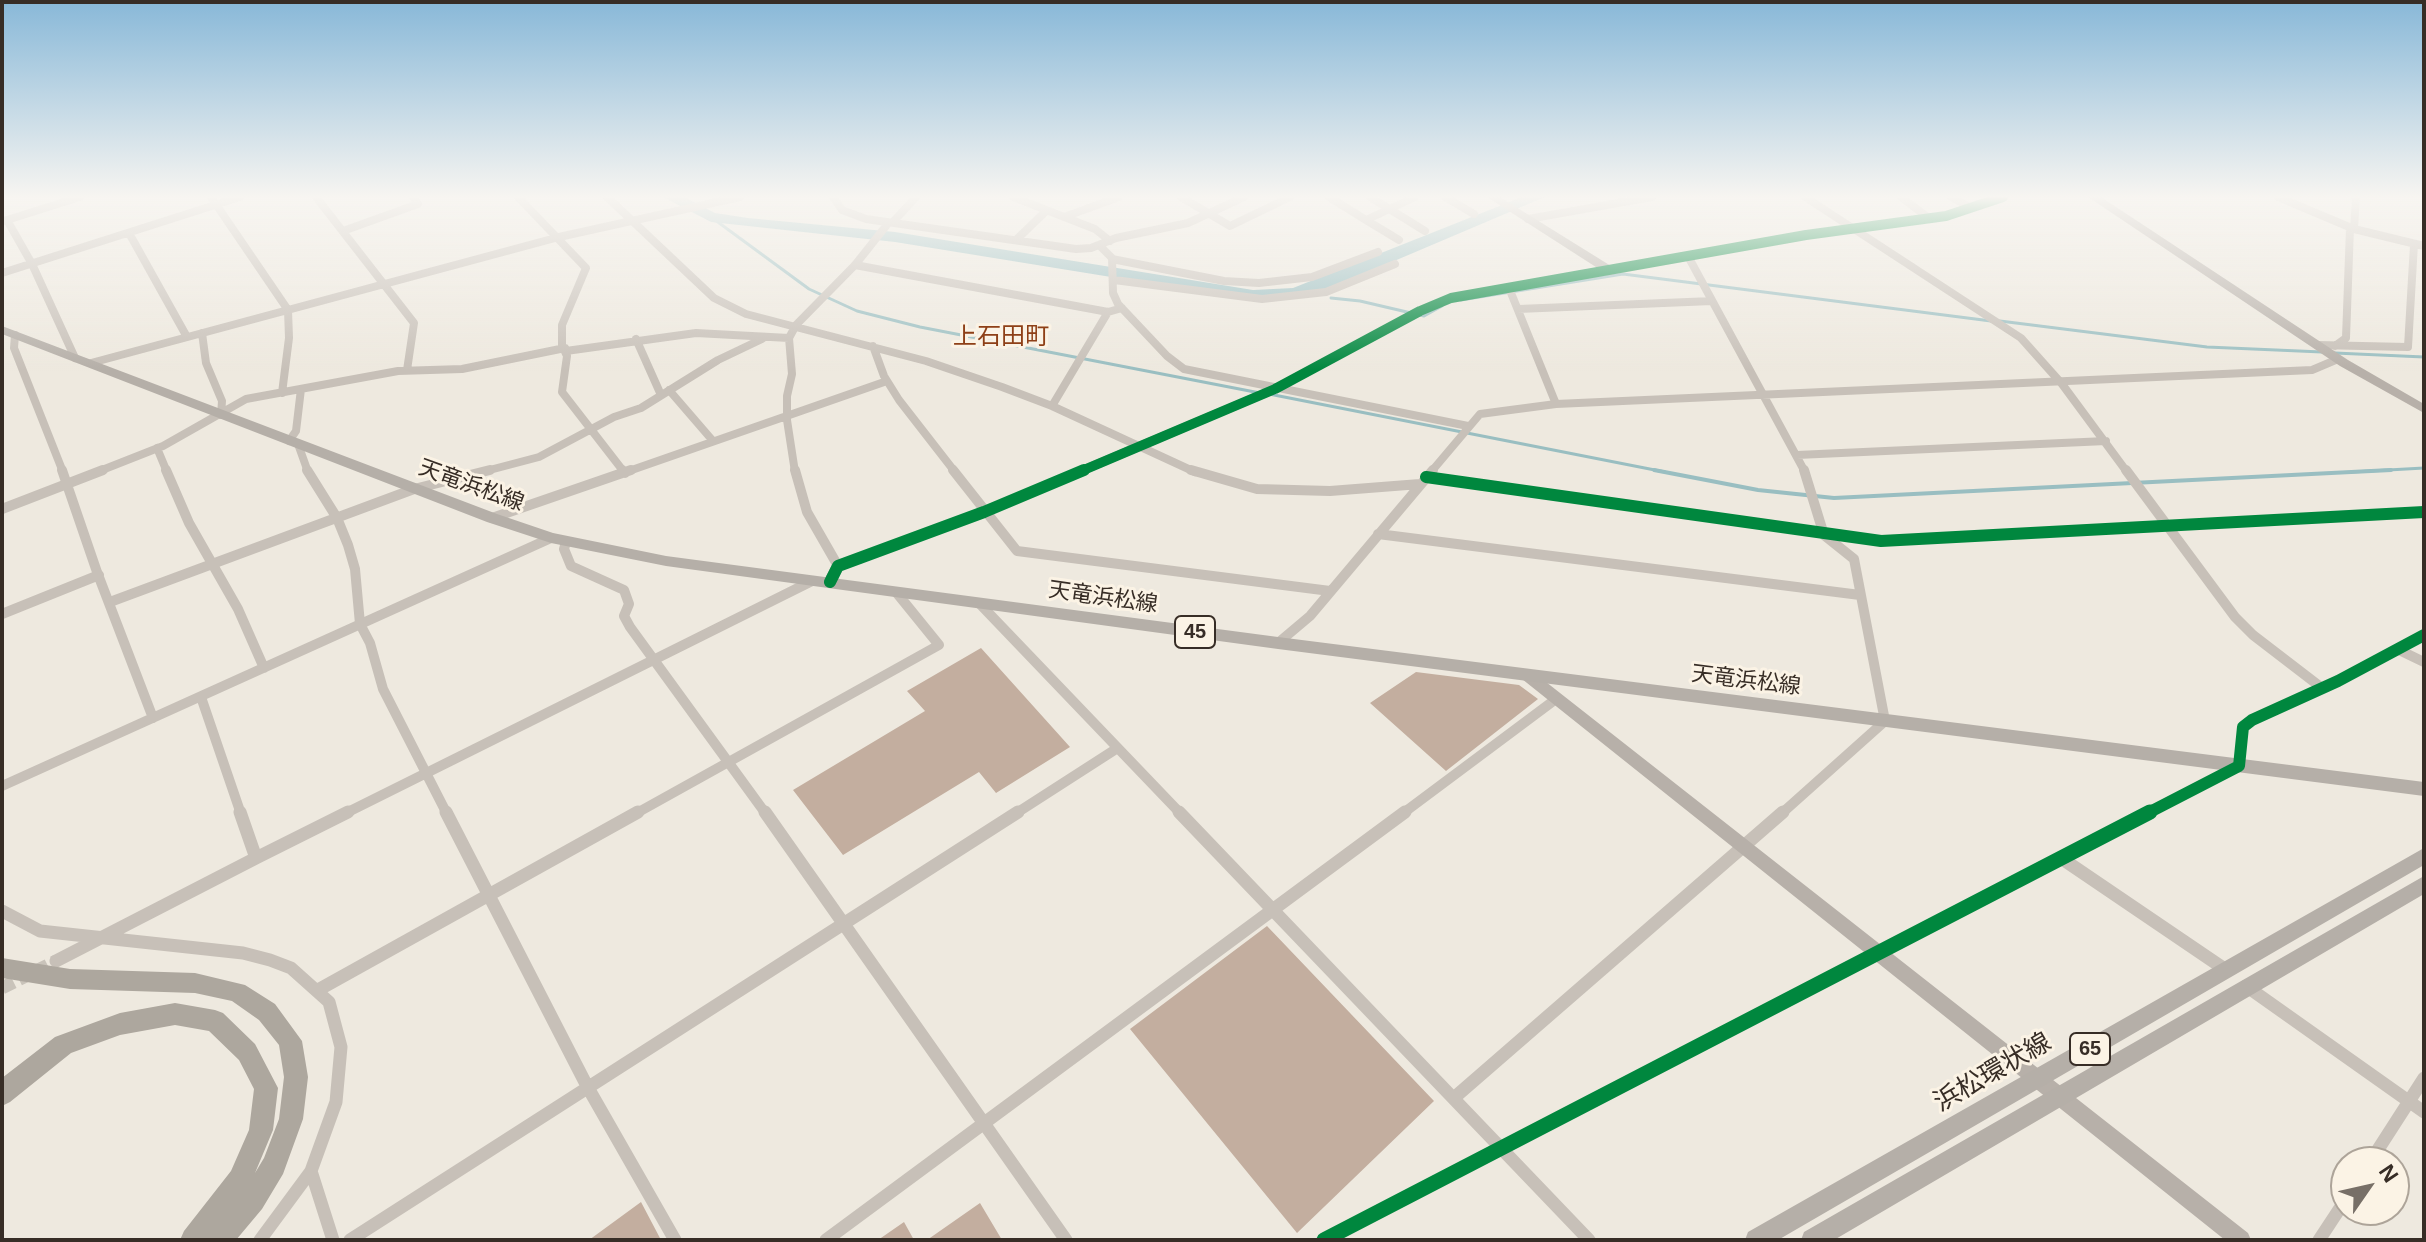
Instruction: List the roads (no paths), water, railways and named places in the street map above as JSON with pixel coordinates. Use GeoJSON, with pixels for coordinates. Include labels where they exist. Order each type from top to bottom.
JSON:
{"type":"FeatureCollection","features":[{"type":"Feature","properties":{"kind":"highway"},"geometry":{"type":"LineString","coordinates":[[2,968],[70,979],[195,983],[237,992],[267,1012],[290,1041],[296,1077],[291,1119],[267,1177],[253,1200],[219,1240]]}},
{"type":"Feature","properties":{"kind":"highway"},"geometry":{"type":"LineString","coordinates":[[2,1094],[63,1045],[120,1024],[175,1014],[215,1021],[247,1052],[266,1088],[261,1130],[240,1180],[193,1240]]}},
{"type":"Feature","properties":{"kind":"main road","name":"天竜浜松線"},"geometry":{"type":"LineString","coordinates":[[8,332],[492,518],[559,540],[666,561],[2419,790]]}},
{"type":"Feature","properties":{"kind":"main road","name":"浜松環状線"},"geometry":{"type":"LineString","coordinates":[[1756,1240],[2424,856]]}},
{"type":"Feature","properties":{"kind":"main road","name":"65"},"geometry":{"type":"LineString","coordinates":[[1812,1240],[2424,884]]}},
{"type":"Feature","properties":{"kind":"street"},"geometry":{"type":"LineString","coordinates":[[26,255],[83,360],[187,337],[492,255]]}},
{"type":"Feature","properties":{"kind":"street"},"geometry":{"type":"LineString","coordinates":[[2,273],[60,255]]}},
{"type":"Feature","properties":{"kind":"street"},"geometry":{"type":"LineString","coordinates":[[141,255],[187,337]]}},
{"type":"Feature","properties":{"kind":"street"},"geometry":{"type":"LineString","coordinates":[[250,255],[288,310],[289,338],[282,393]]}},
{"type":"Feature","properties":{"kind":"street"},"geometry":{"type":"LineString","coordinates":[[361,255],[414,323],[407,370]]}},
{"type":"Feature","properties":{"kind":"street"},"geometry":{"type":"LineString","coordinates":[[575,255],[586,268],[562,325],[562,345],[566,349],[562,392],[625,473]]}},
{"type":"Feature","properties":{"kind":"street"},"geometry":{"type":"LineString","coordinates":[[668,255],[729,308],[926,361],[1052,406],[1198,473],[1257,489],[1330,491],[1423,480],[1881,541],[2424,512]]}},
{"type":"Feature","properties":{"kind":"street"},"geometry":{"type":"LineString","coordinates":[[838,566],[807,512],[796,478],[787,415],[792,374],[789,338],[796,325],[864,255]]}},
{"type":"Feature","properties":{"kind":"street"},"geometry":{"type":"LineString","coordinates":[[1109,255],[1113,293],[1122,308],[1167,356],[1184,369],[1465,430]]}},
{"type":"Feature","properties":{"kind":"street"},"geometry":{"type":"LineString","coordinates":[[1112,260],[1224,281],[1259,283],[1312,277],[1370,255]]}},
{"type":"Feature","properties":{"kind":"street"},"geometry":{"type":"LineString","coordinates":[[1585,255],[1612,272]]}},
{"type":"Feature","properties":{"kind":"street"},"geometry":{"type":"LineString","coordinates":[[830,582],[838,566],[984,512],[1274,390],[1415,314],[1451,298],[1704,255]]}},
{"type":"Feature","properties":{"kind":"street"},"geometry":{"type":"LineString","coordinates":[[1897,255],[2021,338],[2106,441],[2235,617],[2253,635],[2322,688]]}},
{"type":"Feature","properties":{"kind":"street"},"geometry":{"type":"LineString","coordinates":[[2180,255],[2319,347],[2336,354],[2424,409]]}},
{"type":"Feature","properties":{"kind":"street"},"geometry":{"type":"LineString","coordinates":[[1278,643],[1310,616],[1480,414],[1496,409],[1556,404],[1763,393],[2312,370],[2336,354],[2346,338],[2351,255]]}},
{"type":"Feature","properties":{"kind":"street"},"geometry":{"type":"LineString","coordinates":[[2336,354],[2408,347],[2413,255]]}},
{"type":"Feature","properties":{"kind":"street"},"geometry":{"type":"LineString","coordinates":[[1455,1097],[1885,721],[1854,559],[1824,535],[1797,455],[1689,258]]}},
{"type":"Feature","properties":{"kind":"street"},"geometry":{"type":"LineString","coordinates":[[1114,280],[1262,299],[1326,292],[1395,264]]}},
{"type":"Feature","properties":{"kind":"street"},"geometry":{"type":"LineString","coordinates":[[855,265],[1108,312],[1122,308]]}},
{"type":"Feature","properties":{"kind":"street"},"geometry":{"type":"LineString","coordinates":[[1509,288],[1556,404]]}},
{"type":"Feature","properties":{"kind":"street"},"geometry":{"type":"LineString","coordinates":[[1518,309],[1712,301]]}},
{"type":"Feature","properties":{"kind":"street"},"geometry":{"type":"LineString","coordinates":[[1052,406],[1108,312]]}},
{"type":"Feature","properties":{"kind":"street"},"geometry":{"type":"LineString","coordinates":[[8,332],[153,718]]}},
{"type":"Feature","properties":{"kind":"street"},"geometry":{"type":"LineString","coordinates":[[202,333],[206,363],[222,401],[221,415]]}},
{"type":"Feature","properties":{"kind":"street"},"geometry":{"type":"LineString","coordinates":[[2,509],[157,448],[246,399],[407,370],[462,369],[636,339],[696,333],[762,339],[789,338]]}},
{"type":"Feature","properties":{"kind":"street"},"geometry":{"type":"LineString","coordinates":[[636,339],[665,392],[713,441]]}},
{"type":"Feature","properties":{"kind":"street"},"geometry":{"type":"LineString","coordinates":[[110,602],[414,489],[539,457],[591,429],[641,408],[718,360],[762,339]]}},
{"type":"Feature","properties":{"kind":"street"},"geometry":{"type":"LineString","coordinates":[[873,346],[887,381],[984,512],[1017,551],[1330,591]]}},
{"type":"Feature","properties":{"kind":"street"},"geometry":{"type":"LineString","coordinates":[[492,518],[887,381]]}},
{"type":"Feature","properties":{"kind":"street"},"geometry":{"type":"LineString","coordinates":[[301,389],[294,443],[337,518],[355,569],[360,624],[370,643],[383,689],[587,1086],[675,1240]]}},
{"type":"Feature","properties":{"kind":"street"},"geometry":{"type":"LineString","coordinates":[[1797,455],[2106,441]]}},
{"type":"Feature","properties":{"kind":"street"},"geometry":{"type":"LineString","coordinates":[[157,448],[189,523],[213,563],[264,668]]}},
{"type":"Feature","properties":{"kind":"street"},"geometry":{"type":"LineString","coordinates":[[1378,534],[1860,595]]}},
{"type":"Feature","properties":{"kind":"street"},"geometry":{"type":"LineString","coordinates":[[2,786],[360,624],[559,540],[571,566],[624,590],[629,604],[624,616],[652,659],[844,921],[1066,1240]]}},
{"type":"Feature","properties":{"kind":"street"},"geometry":{"type":"LineString","coordinates":[[2,614],[99,575]]}},
{"type":"Feature","properties":{"kind":"street"},"geometry":{"type":"LineString","coordinates":[[56,961],[812,581]]}},
{"type":"Feature","properties":{"kind":"street"},"geometry":{"type":"LineString","coordinates":[[318,990],[939,645],[896,592]]}},
{"type":"Feature","properties":{"kind":"street"},"geometry":{"type":"LineString","coordinates":[[979,603],[1589,1240]]}},
{"type":"Feature","properties":{"kind":"street"},"geometry":{"type":"LineString","coordinates":[[1324,1240],[2239,766],[2243,727],[2252,720],[2424,635]]}},
{"type":"Feature","properties":{"kind":"street"},"geometry":{"type":"LineString","coordinates":[[2397,649],[2424,662]]}},
{"type":"Feature","properties":{"kind":"street"},"geometry":{"type":"LineString","coordinates":[[1527,675],[2241,1240]]}},
{"type":"Feature","properties":{"kind":"street"},"geometry":{"type":"LineString","coordinates":[[201,697],[256,858]]}},
{"type":"Feature","properties":{"kind":"street"},"geometry":{"type":"LineString","coordinates":[[826,1240],[984,1126],[1556,699]]}},
{"type":"Feature","properties":{"kind":"street"},"geometry":{"type":"LineString","coordinates":[[350,1240],[1116,749]]}},
{"type":"Feature","properties":{"kind":"street"},"geometry":{"type":"LineString","coordinates":[[2061,858],[2226,970]]}},
{"type":"Feature","properties":{"kind":"street"},"geometry":{"type":"LineString","coordinates":[[2,911],[40,931],[243,953],[291,968],[329,1002],[341,1047],[340,1077],[328,1130],[311,1171],[260,1240]]}},
{"type":"Feature","properties":{"kind":"street"},"geometry":{"type":"LineString","coordinates":[[2246,986],[2424,1112]]}},
{"type":"Feature","properties":{"kind":"street"},"geometry":{"type":"LineString","coordinates":[[2381,1146],[2424,1078]]}},
{"type":"Feature","properties":{"kind":"street"},"geometry":{"type":"LineString","coordinates":[[311,1171],[333,1240]]}},
{"type":"Feature","properties":{"kind":"street"},"geometry":{"type":"LineString","coordinates":[[2319,1240],[2330,1223]]}},
{"type":"Feature","properties":{"kind":"waterway"},"geometry":{"type":"LineString","coordinates":[[763,255],[809,289],[857,311],[920,327],[1260,393]]}},
{"type":"Feature","properties":{"kind":"waterway"},"geometry":{"type":"LineString","coordinates":[[1006,255],[1253,295],[1295,293],[1395,255]]}},
{"type":"Feature","properties":{"kind":"waterway"},"geometry":{"type":"LineString","coordinates":[[1461,300],[1623,274],[1991,321]]}},
{"type":"Feature","properties":{"kind":"waterway"},"geometry":{"type":"LineString","coordinates":[[1331,298],[1360,301],[1424,316],[1442,306]]}},
{"type":"Feature","properties":{"kind":"waterway"},"geometry":{"type":"LineString","coordinates":[[2000,321],[2207,347],[2322,352]]}},
{"type":"Feature","properties":{"kind":"waterway"},"geometry":{"type":"LineString","coordinates":[[2335,353],[2424,357]]}},
{"type":"Feature","properties":{"kind":"waterway"},"geometry":{"type":"LineString","coordinates":[[1269,394],[1665,472]]}},
{"type":"Feature","properties":{"kind":"waterway"},"geometry":{"type":"LineString","coordinates":[[2359,472],[2424,468]]}},
{"type":"Feature","properties":{"kind":"waterway"},"geometry":{"type":"LineString","coordinates":[[1654,470],[1758,490],[1834,498],[2359,472]]}},
{"type":"Feature","properties":{"kind":"waterway"},"geometry":{"type":"LineString","coordinates":[[2359,472],[2391,470]]}},
{"type":"Feature","properties":{"kind":"waterway"},"geometry":{"type":"LineString","coordinates":[[2352,472],[2359,472]]}},
{"type":"Feature","properties":{"kind":"tunnel"},"geometry":{"type":"LineString","coordinates":[[2,988],[56,961]]}},
{"type":"Feature","properties":{"kind":"district","name":"上石田町"},"geometry":{"type":"Point","coordinates":[1001,337]}}]}
